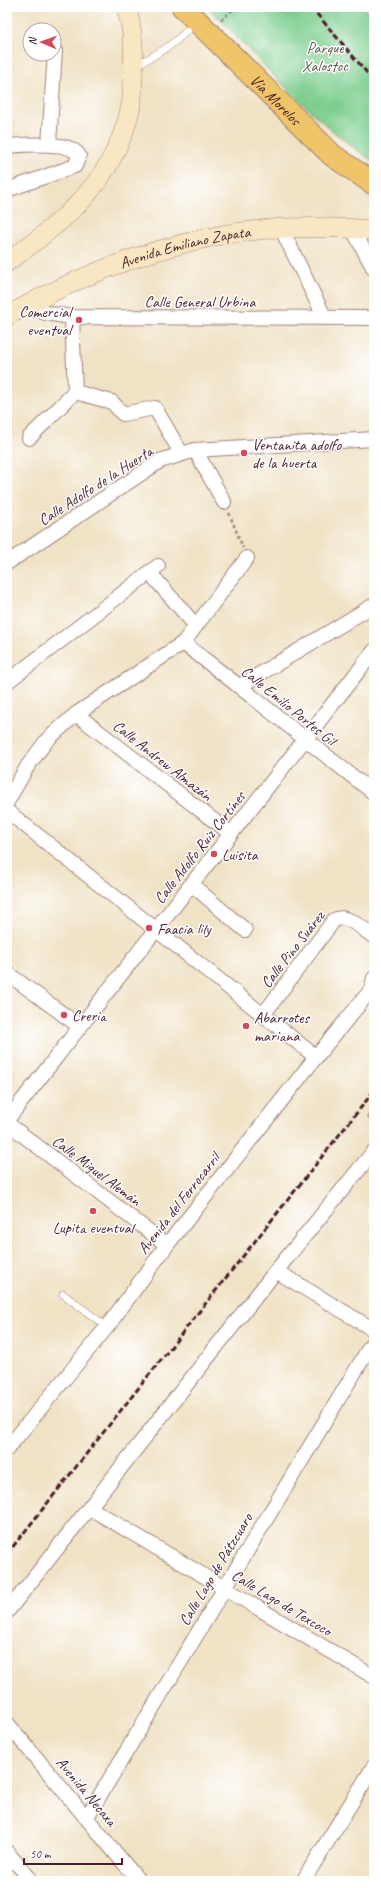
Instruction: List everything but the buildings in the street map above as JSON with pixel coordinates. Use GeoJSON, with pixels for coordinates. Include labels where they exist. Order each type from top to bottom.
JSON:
{"type":"FeatureCollection","features":[{"type":"Feature","properties":{"kind":"main road"},"geometry":{"type":"LineString","coordinates":[[7,262],[40,238],[80,203],[104,173],[122,138],[131,108],[134,66],[132,32],[126,7]]}},
{"type":"Feature","properties":{"kind":"main road","name":"Vía Morelos"},"geometry":{"type":"LineString","coordinates":[[190,14],[332,155],[374,184]]}},
{"type":"Feature","properties":{"kind":"main road","name":"Avenida Emiliano Zapata"},"geometry":{"type":"LineString","coordinates":[[7,316],[28,304],[112,266],[156,251],[223,235],[281,228],[352,228],[374,230]]}},
{"type":"Feature","properties":{"kind":"street"},"geometry":{"type":"LineString","coordinates":[[49,145],[54,62]]}},
{"type":"Feature","properties":{"kind":"street"},"geometry":{"type":"LineString","coordinates":[[7,146],[49,145],[73,150],[77,152],[79,156],[75,166],[7,190]]}},
{"type":"Feature","properties":{"kind":"street"},"geometry":{"type":"LineString","coordinates":[[281,228],[325,318]]}},
{"type":"Feature","properties":{"kind":"street"},"geometry":{"type":"LineString","coordinates":[[352,228],[374,269]]}},
{"type":"Feature","properties":{"kind":"street","name":"Calle General Urbina"},"geometry":{"type":"LineString","coordinates":[[28,304],[45,313],[72,317],[374,318]]}},
{"type":"Feature","properties":{"kind":"street"},"geometry":{"type":"LineString","coordinates":[[29,438],[75,392],[72,317]]}},
{"type":"Feature","properties":{"kind":"street"},"geometry":{"type":"LineString","coordinates":[[75,392],[112,402],[123,414],[155,408],[181,454]]}},
{"type":"Feature","properties":{"kind":"street","name":"Calle Adolfo de la Huerta"},"geometry":{"type":"LineString","coordinates":[[7,563],[160,461],[195,450],[374,439]]}},
{"type":"Feature","properties":{"kind":"street"},"geometry":{"type":"LineString","coordinates":[[195,450],[224,502]]}},
{"type":"Feature","properties":{"kind":"street"},"geometry":{"type":"LineString","coordinates":[[7,802],[27,767],[47,740],[76,714],[183,643],[247,558]]}},
{"type":"Feature","properties":{"kind":"street"},"geometry":{"type":"LineString","coordinates":[[7,682],[154,569],[196,626]]}},
{"type":"Feature","properties":{"kind":"street"},"geometry":{"type":"LineString","coordinates":[[240,686],[374,605]]}},
{"type":"Feature","properties":{"kind":"street","name":"Calle Emilio Portes Gil"},"geometry":{"type":"LineString","coordinates":[[183,643],[240,686],[304,740],[374,793]]}},
{"type":"Feature","properties":{"kind":"street","name":"Calle Adolfo Ruiz Cortínes"},"geometry":{"type":"LineString","coordinates":[[7,1122],[79,1026],[156,931],[230,833],[374,651]]}},
{"type":"Feature","properties":{"kind":"street","name":"Calle Andrew Almazán"},"geometry":{"type":"LineString","coordinates":[[76,714],[230,833]]}},
{"type":"Feature","properties":{"kind":"street"},"geometry":{"type":"LineString","coordinates":[[7,811],[316,1057]]}},
{"type":"Feature","properties":{"kind":"street"},"geometry":{"type":"LineString","coordinates":[[191,884],[246,930]]}},
{"type":"Feature","properties":{"kind":"street","name":"Calle Pino Suárez"},"geometry":{"type":"LineString","coordinates":[[262,1015],[334,920],[338,918],[346,918],[374,936]]}},
{"type":"Feature","properties":{"kind":"street"},"geometry":{"type":"LineString","coordinates":[[7,973],[79,1026]]}},
{"type":"Feature","properties":{"kind":"street","name":"Avenida del Ferrocarril"},"geometry":{"type":"LineString","coordinates":[[9,1441],[107,1327],[167,1245],[373,986]]}},
{"type":"Feature","properties":{"kind":"street","name":"Calle Miguel Alemán"},"geometry":{"type":"LineString","coordinates":[[7,1122],[167,1245]]}},
{"type":"Feature","properties":{"kind":"street"},"geometry":{"type":"LineString","coordinates":[[7,1612],[276,1272],[374,1151]]}},
{"type":"Feature","properties":{"kind":"street"},"geometry":{"type":"LineString","coordinates":[[276,1272],[374,1330]]}},
{"type":"Feature","properties":{"kind":"street","name":"Calle Lago de Pátzcuaro"},"geometry":{"type":"LineString","coordinates":[[87,1817],[224,1586],[374,1340]]}},
{"type":"Feature","properties":{"kind":"street","name":"Calle Lago de Texcoco"},"geometry":{"type":"LineString","coordinates":[[90,1508],[224,1586],[374,1677]]}},
{"type":"Feature","properties":{"kind":"street","name":"Avenida Necaxa"},"geometry":{"type":"LineString","coordinates":[[7,1723],[140,1881]]}},
{"type":"Feature","properties":{"kind":"street"},"geometry":{"type":"LineString","coordinates":[[304,1881],[374,1766]]}},
{"type":"Feature","properties":{"kind":"street"},"geometry":{"type":"LineString","coordinates":[[7,1852],[32,1881]]}},
{"type":"Feature","properties":{"kind":"lane"},"geometry":{"type":"LineString","coordinates":[[134,66],[152,58],[167,48],[190,14]]}},
{"type":"Feature","properties":{"kind":"lane"},"geometry":{"type":"LineString","coordinates":[[63,1294],[107,1327]]}},
{"type":"Feature","properties":{"kind":"path"},"geometry":{"type":"LineString","coordinates":[[224,502],[247,558]]}},
{"type":"Feature","properties":{"kind":"green space","name":"Parque Xalostoc"},"geometry":{"type":"Polygon","coordinates":[[[208,7],[360,7],[374,15],[374,162],[329,128],[308,109],[267,69],[208,7]]]}},
{"type":"Feature","properties":{"kind":"railway"},"geometry":{"type":"LineString","coordinates":[[311,7],[374,81]]}},
{"type":"Feature","properties":{"kind":"railway"},"geometry":{"type":"LineString","coordinates":[[7,1554],[374,1091]]}},
{"type":"Feature","properties":{"kind":"place","name":"Comercial eventual"},"geometry":{"type":"Point","coordinates":[79,320]}},
{"type":"Feature","properties":{"kind":"place","name":"Ventanita adolfo de la huerta"},"geometry":{"type":"Point","coordinates":[244,453]}},
{"type":"Feature","properties":{"kind":"place","name":"Luisita"},"geometry":{"type":"Point","coordinates":[214,854]}},
{"type":"Feature","properties":{"kind":"place","name":"Faacia lily"},"geometry":{"type":"Point","coordinates":[149,928]}},
{"type":"Feature","properties":{"kind":"place","name":"Creria"},"geometry":{"type":"Point","coordinates":[64,1015]}},
{"type":"Feature","properties":{"kind":"place","name":"Abarrotes mariana"},"geometry":{"type":"Point","coordinates":[246,1026]}},
{"type":"Feature","properties":{"kind":"place","name":"Lupita eventual"},"geometry":{"type":"Point","coordinates":[93,1211]}}]}
